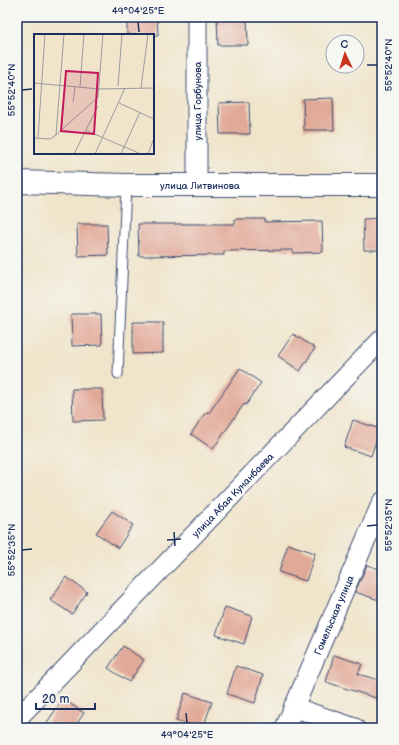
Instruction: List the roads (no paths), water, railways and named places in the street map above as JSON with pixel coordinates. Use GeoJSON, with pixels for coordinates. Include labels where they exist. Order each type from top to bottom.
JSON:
{"type":"FeatureCollection","features":[{"type":"Feature","properties":{"kind":"street","name":"улица Горбунова"},"geometry":{"type":"LineString","coordinates":[[197,17],[197,185]]}},
{"type":"Feature","properties":{"kind":"street","name":"улица Литвинова"},"geometry":{"type":"LineString","coordinates":[[17,182],[126,185],[382,185]]}},
{"type":"Feature","properties":{"kind":"street","name":"улица Абая Кунанбаева"},"geometry":{"type":"LineString","coordinates":[[17,719],[382,339]]}},
{"type":"Feature","properties":{"kind":"street","name":"Гомельская улица"},"geometry":{"type":"LineString","coordinates":[[285,728],[382,502]]}},
{"type":"Feature","properties":{"kind":"street"},"geometry":{"type":"LineString","coordinates":[[293,707],[355,728]]}},
{"type":"Feature","properties":{"kind":"lane"},"geometry":{"type":"LineString","coordinates":[[118,374],[126,185]]}}]}
